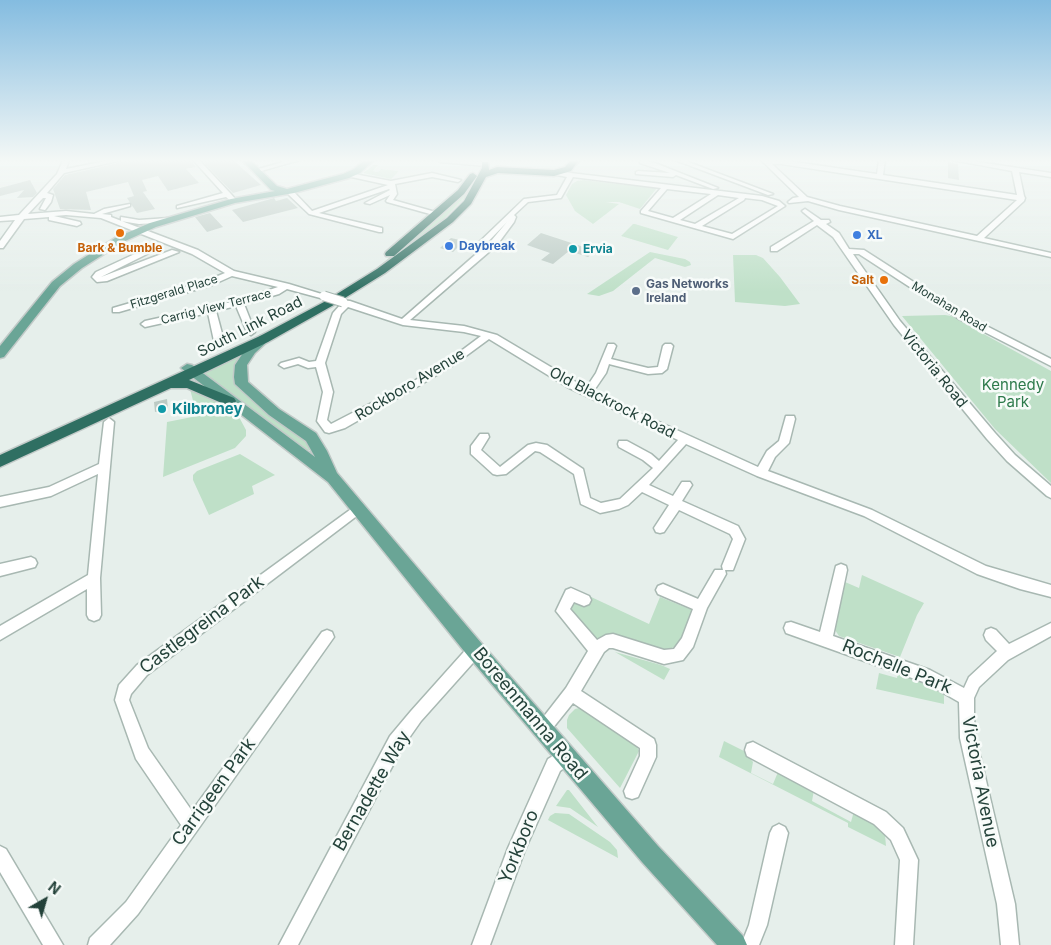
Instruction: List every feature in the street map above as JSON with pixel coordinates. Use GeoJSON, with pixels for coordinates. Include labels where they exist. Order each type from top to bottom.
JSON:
{"type":"FeatureCollection","features":[{"type":"Feature","properties":{"kind":"highway"},"geometry":{"type":"LineString","coordinates":[[0,454],[190,371],[324,302],[375,266],[441,204]]}},
{"type":"Feature","properties":{"kind":"highway","name":"South Link Road"},"geometry":{"type":"LineString","coordinates":[[0,460],[163,386],[190,371],[264,339],[328,304],[381,271],[427,238],[450,220],[466,204]]}},
{"type":"Feature","properties":{"kind":"highway"},"geometry":{"type":"LineString","coordinates":[[163,386],[189,384],[229,401]]}},
{"type":"Feature","properties":{"kind":"main road"},"geometry":{"type":"LineString","coordinates":[[0,354],[56,284],[67,274],[103,249],[140,230],[210,204]]}},
{"type":"Feature","properties":{"kind":"main road","name":"Boreenmanna Road"},"geometry":{"type":"LineString","coordinates":[[264,339],[251,350],[242,365],[240,377],[242,384],[274,412],[311,438],[320,451],[333,478]]}},
{"type":"Feature","properties":{"kind":"main road","name":"Boreenmanna Road"},"geometry":{"type":"LineString","coordinates":[[190,371],[333,478],[475,650],[650,854],[734,945]]}},
{"type":"Feature","properties":{"kind":"street"},"geometry":{"type":"LineString","coordinates":[[0,246],[34,204]]}},
{"type":"Feature","properties":{"kind":"street"},"geometry":{"type":"LineString","coordinates":[[43,209],[47,204]]}},
{"type":"Feature","properties":{"kind":"street"},"geometry":{"type":"LineString","coordinates":[[179,207],[193,204]]}},
{"type":"Feature","properties":{"kind":"street"},"geometry":{"type":"LineString","coordinates":[[302,204],[311,213],[380,230]]}},
{"type":"Feature","properties":{"kind":"street"},"geometry":{"type":"LineString","coordinates":[[311,213],[339,204]]}},
{"type":"Feature","properties":{"kind":"street"},"geometry":{"type":"LineString","coordinates":[[401,204],[430,212]]}},
{"type":"Feature","properties":{"kind":"street"},"geometry":{"type":"LineString","coordinates":[[477,248],[509,215],[523,204]]}},
{"type":"Feature","properties":{"kind":"street"},"geometry":{"type":"LineString","coordinates":[[650,204],[643,212],[734,237],[782,206],[780,204]]}},
{"type":"Feature","properties":{"kind":"street"},"geometry":{"type":"LineString","coordinates":[[673,221],[700,204]]}},
{"type":"Feature","properties":{"kind":"street"},"geometry":{"type":"LineString","coordinates":[[696,227],[733,204]]}},
{"type":"Feature","properties":{"kind":"street","name":"Victoria Road"},"geometry":{"type":"LineString","coordinates":[[792,204],[824,222],[834,233],[897,323],[953,393],[1000,447],[1051,493]]}},
{"type":"Feature","properties":{"kind":"street"},"geometry":{"type":"LineString","coordinates":[[980,238],[981,235],[1019,204]]}},
{"type":"Feature","properties":{"kind":"street"},"geometry":{"type":"LineString","coordinates":[[98,216],[106,210],[128,205]]}},
{"type":"Feature","properties":{"kind":"street"},"geometry":{"type":"LineString","coordinates":[[805,210],[818,206],[839,208],[1051,254]]}},
{"type":"Feature","properties":{"kind":"street","name":"Victoria Road"},"geometry":{"type":"LineString","coordinates":[[818,206],[824,222]]}},
{"type":"Feature","properties":{"kind":"street"},"geometry":{"type":"LineString","coordinates":[[52,214],[51,218],[77,224]]}},
{"type":"Feature","properties":{"kind":"street"},"geometry":{"type":"LineString","coordinates":[[0,219],[52,214],[98,216],[139,222],[169,220]]}},
{"type":"Feature","properties":{"kind":"street"},"geometry":{"type":"LineString","coordinates":[[403,322],[494,243],[510,222],[512,217],[509,215]]}},
{"type":"Feature","properties":{"kind":"street","name":"Old Blackrock Road"},"geometry":{"type":"LineString","coordinates":[[98,216],[140,230],[175,248],[196,252],[232,272],[345,302],[403,322],[454,327],[488,335],[500,340],[587,394],[684,440],[761,473],[863,511],[982,570],[1020,584],[1051,591]]}},
{"type":"Feature","properties":{"kind":"street"},"geometry":{"type":"LineString","coordinates":[[774,249],[815,223],[824,222]]}},
{"type":"Feature","properties":{"kind":"street"},"geometry":{"type":"LineString","coordinates":[[834,233],[861,252]]}},
{"type":"Feature","properties":{"kind":"street"},"geometry":{"type":"LineString","coordinates":[[157,247],[142,259],[104,279],[100,280],[96,277],[99,274],[142,259],[175,248]]}},
{"type":"Feature","properties":{"kind":"street","name":"Monahan Road"},"geometry":{"type":"LineString","coordinates":[[848,251],[861,252],[962,316],[1051,363]]}},
{"type":"Feature","properties":{"kind":"street","name":"Fitzgerald Place"},"geometry":{"type":"LineString","coordinates":[[116,310],[209,283],[232,272]]}},
{"type":"Feature","properties":{"kind":"street","name":"Carrig View Terrace"},"geometry":{"type":"LineString","coordinates":[[145,324],[239,303],[276,292],[286,286]]}},
{"type":"Feature","properties":{"kind":"street"},"geometry":{"type":"LineString","coordinates":[[284,365],[299,361],[308,365],[320,364],[337,313],[345,302]]}},
{"type":"Feature","properties":{"kind":"street"},"geometry":{"type":"LineString","coordinates":[[239,303],[250,332]]}},
{"type":"Feature","properties":{"kind":"street"},"geometry":{"type":"LineString","coordinates":[[211,310],[219,341]]}},
{"type":"Feature","properties":{"kind":"street","name":"Rockboro Avenue"},"geometry":{"type":"LineString","coordinates":[[320,364],[328,392],[322,421],[329,429],[341,425],[418,383],[452,362],[488,335]]}},
{"type":"Feature","properties":{"kind":"street"},"geometry":{"type":"LineString","coordinates":[[587,394],[595,384],[611,346]]}},
{"type":"Feature","properties":{"kind":"street"},"geometry":{"type":"LineString","coordinates":[[606,360],[648,371],[659,371],[662,368],[668,346]]}},
{"type":"Feature","properties":{"kind":"street"},"geometry":{"type":"LineString","coordinates":[[761,473],[771,454],[784,443],[790,419]]}},
{"type":"Feature","properties":{"kind":"street"},"geometry":{"type":"LineString","coordinates":[[94,615],[94,578],[103,467],[109,422]]}},
{"type":"Feature","properties":{"kind":"street"},"geometry":{"type":"LineString","coordinates":[[484,438],[476,446],[475,451],[497,471],[502,471],[532,448],[540,447],[579,472],[584,498],[588,503],[600,508],[615,506],[624,502],[660,468],[684,440]]}},
{"type":"Feature","properties":{"kind":"street"},"geometry":{"type":"LineString","coordinates":[[622,444],[646,457],[660,468]]}},
{"type":"Feature","properties":{"kind":"street"},"geometry":{"type":"LineString","coordinates":[[0,502],[51,491],[103,467]]}},
{"type":"Feature","properties":{"kind":"street"},"geometry":{"type":"LineString","coordinates":[[660,528],[686,485]]}},
{"type":"Feature","properties":{"kind":"street"},"geometry":{"type":"LineString","coordinates":[[543,729],[570,693],[596,651],[603,644],[613,641],[664,657],[678,656],[688,642],[701,606],[724,570],[739,539],[737,532],[639,486]]}},
{"type":"Feature","properties":{"kind":"street","name":"Castlegreina Park"},"geometry":{"type":"LineString","coordinates":[[191,824],[142,753],[122,700],[124,690],[142,670],[358,509]]}},
{"type":"Feature","properties":{"kind":"street"},"geometry":{"type":"LineString","coordinates":[[0,570],[30,563]]}},
{"type":"Feature","properties":{"kind":"street","name":"Rochelle Park"},"geometry":{"type":"LineString","coordinates":[[825,639],[841,570]]}},
{"type":"Feature","properties":{"kind":"street"},"geometry":{"type":"LineString","coordinates":[[0,632],[94,578]]}},
{"type":"Feature","properties":{"kind":"street"},"geometry":{"type":"LineString","coordinates":[[663,590],[701,606]]}},
{"type":"Feature","properties":{"kind":"street"},"geometry":{"type":"LineString","coordinates":[[584,600],[571,594],[563,611],[596,651]]}},
{"type":"Feature","properties":{"kind":"street","name":"Rochelle Park"},"geometry":{"type":"LineString","coordinates":[[791,628],[930,677],[967,698]]}},
{"type":"Feature","properties":{"kind":"street","name":"Victoria Avenue"},"geometry":{"type":"LineString","coordinates":[[1010,945],[1005,900],[968,738],[966,719],[967,698],[974,682],[1008,653],[1051,629]]}},
{"type":"Feature","properties":{"kind":"street"},"geometry":{"type":"LineString","coordinates":[[990,635],[1008,653]]}},
{"type":"Feature","properties":{"kind":"street","name":"Carrigeen Park"},"geometry":{"type":"LineString","coordinates":[[97,945],[132,908],[327,637]]}},
{"type":"Feature","properties":{"kind":"street","name":"Bernadette Way"},"geometry":{"type":"LineString","coordinates":[[288,945],[396,742],[416,716],[475,650]]}},
{"type":"Feature","properties":{"kind":"street"},"geometry":{"type":"LineString","coordinates":[[570,693],[648,745],[648,757],[632,791]]}},
{"type":"Feature","properties":{"kind":"street"},"geometry":{"type":"LineString","coordinates":[[752,750],[872,814],[885,822],[897,834],[909,860],[904,945]]}},
{"type":"Feature","properties":{"kind":"street","name":"Yorkboro"},"geometry":{"type":"LineString","coordinates":[[481,945],[518,848],[554,765],[566,756]]}},
{"type":"Feature","properties":{"kind":"street"},"geometry":{"type":"LineString","coordinates":[[750,945],[758,925],[779,833]]}},
{"type":"Feature","properties":{"kind":"street"},"geometry":{"type":"LineString","coordinates":[[0,855],[54,945]]}},
{"type":"Feature","properties":{"kind":"green space"},"geometry":{"type":"Polygon","coordinates":[[[452,204],[458,204],[438,225],[380,269],[377,268],[452,204]]]}},
{"type":"Feature","properties":{"kind":"green space"},"geometry":{"type":"Polygon","coordinates":[[[571,204],[619,204],[593,224],[575,211],[571,204]]]}},
{"type":"Feature","properties":{"kind":"green space"},"geometry":{"type":"Polygon","coordinates":[[[625,204],[644,204],[640,209],[625,204]]]}},
{"type":"Feature","properties":{"kind":"green space"},"geometry":{"type":"Polygon","coordinates":[[[633,224],[678,237],[668,250],[621,236],[633,224]]]}},
{"type":"Feature","properties":{"kind":"green space"},"geometry":{"type":"Polygon","coordinates":[[[650,252],[685,259],[691,265],[685,267],[655,258],[613,291],[599,296],[587,294],[650,252]]]}},
{"type":"Feature","properties":{"kind":"green space"},"geometry":{"type":"Polygon","coordinates":[[[733,255],[756,255],[763,258],[800,304],[785,306],[735,302],[733,255]]]}},
{"type":"Feature","properties":{"kind":"green space","name":"Kennedy Park"},"geometry":{"type":"Polygon","coordinates":[[[902,316],[951,316],[1051,371],[1051,483],[995,429],[902,316]]]}},
{"type":"Feature","properties":{"kind":"green space"},"geometry":{"type":"Polygon","coordinates":[[[247,351],[241,389],[274,419],[308,440],[312,450],[303,450],[201,373],[247,351]]]}},
{"type":"Feature","properties":{"kind":"green space"},"geometry":{"type":"Polygon","coordinates":[[[190,389],[218,401],[227,412],[239,417],[246,430],[246,436],[235,448],[163,477],[167,422],[197,416],[190,389]]]}},
{"type":"Feature","properties":{"kind":"green space"},"geometry":{"type":"Polygon","coordinates":[[[240,454],[275,475],[252,486],[254,494],[209,515],[193,480],[193,475],[197,471],[240,454]]]}},
{"type":"Feature","properties":{"kind":"green space"},"geometry":{"type":"Polygon","coordinates":[[[862,575],[924,603],[917,615],[900,657],[839,636],[835,630],[845,582],[859,588],[862,575]]]}},
{"type":"Feature","properties":{"kind":"green space"},"geometry":{"type":"Polygon","coordinates":[[[589,596],[649,624],[660,597],[692,610],[685,633],[678,645],[670,649],[659,649],[618,636],[608,635],[598,639],[593,636],[569,611],[571,603],[589,596]]]}},
{"type":"Feature","properties":{"kind":"green space"},"geometry":{"type":"Polygon","coordinates":[[[615,652],[661,665],[670,669],[664,680],[615,652]]]}},
{"type":"Feature","properties":{"kind":"green space"},"geometry":{"type":"Polygon","coordinates":[[[898,672],[934,686],[944,695],[944,704],[876,689],[879,673],[897,678],[898,672]]]}},
{"type":"Feature","properties":{"kind":"green space"},"geometry":{"type":"Polygon","coordinates":[[[579,708],[628,738],[637,747],[639,751],[620,788],[567,728],[569,715],[579,708]]]}},
{"type":"Feature","properties":{"kind":"green space"},"geometry":{"type":"Polygon","coordinates":[[[724,741],[744,751],[753,762],[751,773],[773,784],[778,772],[814,790],[812,801],[851,822],[854,811],[882,829],[885,835],[886,846],[848,827],[848,823],[719,757],[724,741]]]}},
{"type":"Feature","properties":{"kind":"green space"},"geometry":{"type":"Polygon","coordinates":[[[567,790],[569,790],[598,827],[570,808],[556,806],[567,790]]]}},
{"type":"Feature","properties":{"kind":"green space"},"geometry":{"type":"Polygon","coordinates":[[[555,813],[569,814],[610,842],[617,850],[618,858],[548,820],[555,813]]]}},
{"type":"Feature","properties":{"kind":"building"},"geometry":{"type":"Polygon","coordinates":[[[58,204],[89,204],[91,210],[60,209],[58,204]]]}},
{"type":"Feature","properties":{"kind":"building"},"geometry":{"type":"Polygon","coordinates":[[[131,204],[152,204],[155,209],[137,213],[131,204]]]}},
{"type":"Feature","properties":{"kind":"building"},"geometry":{"type":"Polygon","coordinates":[[[253,204],[294,204],[298,208],[243,222],[232,210],[253,204]]]}},
{"type":"Feature","properties":{"kind":"building"},"geometry":{"type":"Polygon","coordinates":[[[210,213],[223,227],[207,232],[195,217],[210,213]]]}},
{"type":"Feature","properties":{"kind":"building","name":"Ervia"},"geometry":{"type":"Polygon","coordinates":[[[541,233],[596,251],[588,257],[569,251],[553,264],[541,260],[550,253],[527,245],[541,233]]]}},
{"type":"Feature","properties":{"kind":"building","name":"Daybreak"},"geometry":{"type":"Polygon","coordinates":[[[451,238],[464,241],[453,252],[440,248],[451,238]]]}},
{"type":"Feature","properties":{"kind":"building"},"geometry":{"type":"Polygon","coordinates":[[[167,399],[168,409],[155,412],[154,402],[167,399]]]}},
{"type":"Feature","properties":{"kind":"place","name":"Bark & Bumble"},"geometry":{"type":"Point","coordinates":[120,233]}},
{"type":"Feature","properties":{"kind":"place","name":"XL"},"geometry":{"type":"Point","coordinates":[857,235]}},
{"type":"Feature","properties":{"kind":"place","name":"Daybreak"},"geometry":{"type":"Point","coordinates":[449,246]}},
{"type":"Feature","properties":{"kind":"place","name":"Ervia"},"geometry":{"type":"Point","coordinates":[573,249]}},
{"type":"Feature","properties":{"kind":"place","name":"Salt"},"geometry":{"type":"Point","coordinates":[884,280]}},
{"type":"Feature","properties":{"kind":"place","name":"Gas Networks Ireland"},"geometry":{"type":"Point","coordinates":[636,291]}},
{"type":"Feature","properties":{"kind":"place","name":"Kilbroney"},"geometry":{"type":"Point","coordinates":[162,409]}}]}
